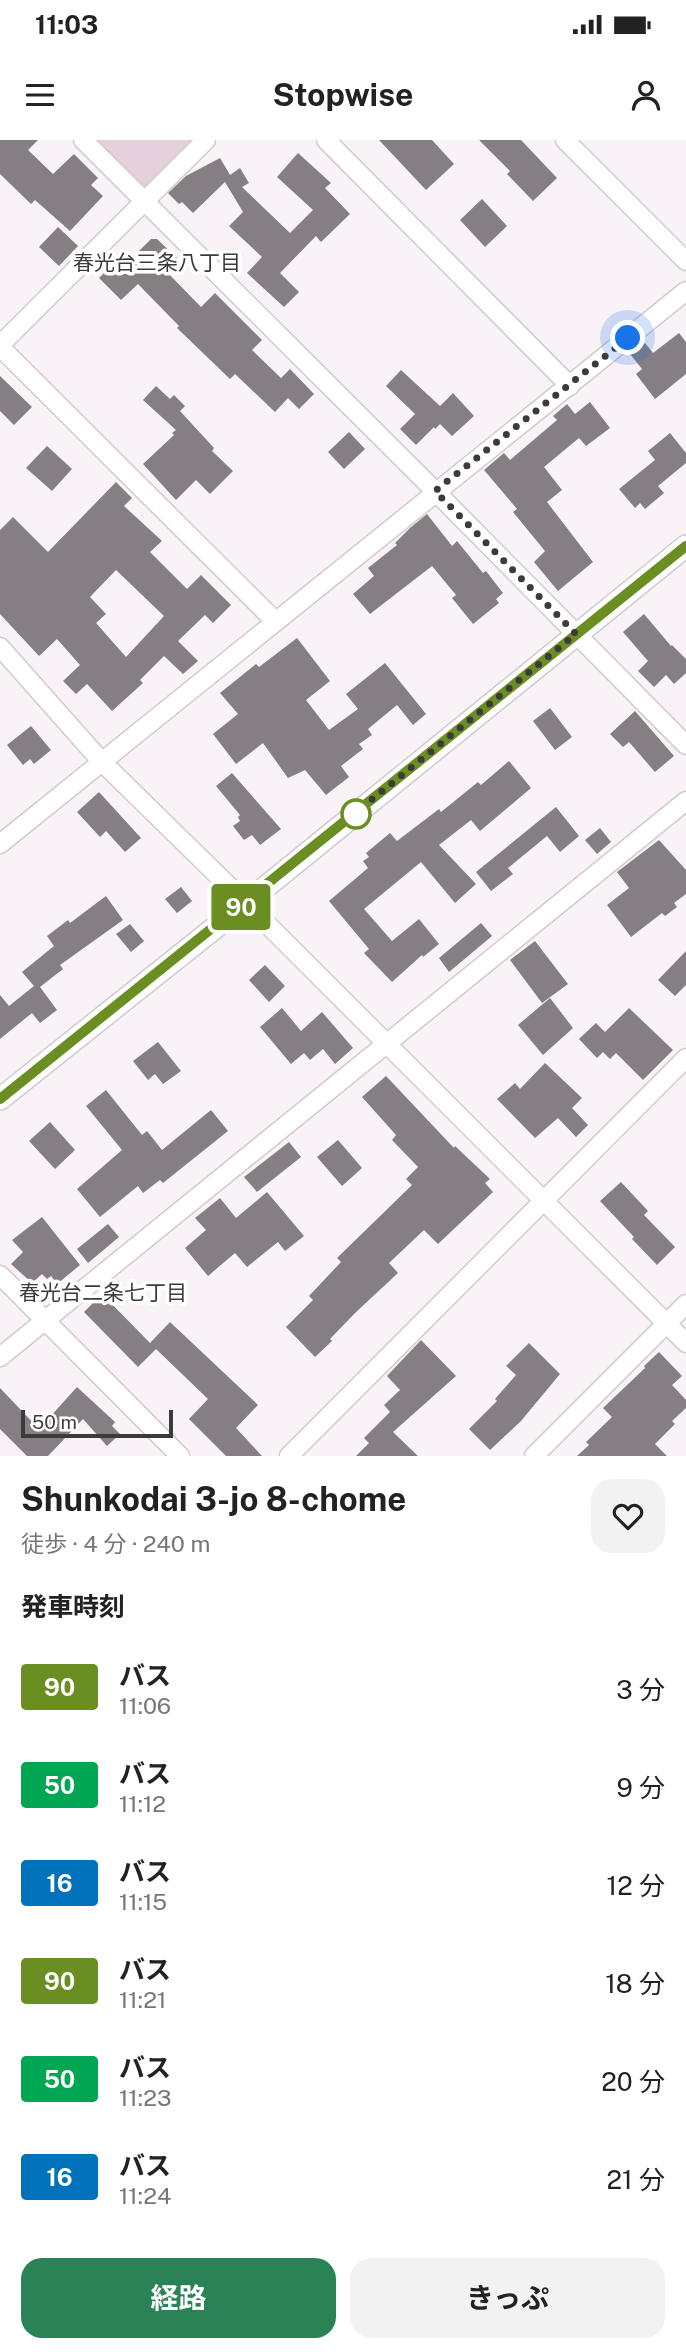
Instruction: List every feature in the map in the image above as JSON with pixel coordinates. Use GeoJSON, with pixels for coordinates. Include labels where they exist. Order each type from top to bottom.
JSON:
{"type":"FeatureCollection","features":[{"type":"Feature","properties":{"kind":"street"},"geometry":{"type":"LineString","coordinates":[[83,140],[686,745]]}},
{"type":"Feature","properties":{"kind":"street"},"geometry":{"type":"LineString","coordinates":[[206,140],[0,346],[275,621]]}},
{"type":"Feature","properties":{"kind":"street"},"geometry":{"type":"LineString","coordinates":[[326,140],[569,386]]}},
{"type":"Feature","properties":{"kind":"street"},"geometry":{"type":"LineString","coordinates":[[565,140],[686,261]]}},
{"type":"Feature","properties":{"kind":"street"},"geometry":{"type":"LineString","coordinates":[[0,844],[686,291]]}},
{"type":"Feature","properties":{"kind":"street"},"geometry":{"type":"LineString","coordinates":[[0,1099],[686,546]]}},
{"type":"Feature","properties":{"kind":"street"},"geometry":{"type":"LineString","coordinates":[[0,647],[101,761],[246,902],[686,1343]]}},
{"type":"Feature","properties":{"kind":"street"},"geometry":{"type":"LineString","coordinates":[[0,1357],[686,801]]}},
{"type":"Feature","properties":{"kind":"street"},"geometry":{"type":"LineString","coordinates":[[289,1456],[686,1058]]}},
{"type":"Feature","properties":{"kind":"street"},"geometry":{"type":"LineString","coordinates":[[0,1275],[180,1456]]}},
{"type":"Feature","properties":{"kind":"street"},"geometry":{"type":"LineString","coordinates":[[534,1456],[686,1304]]}},
{"type":"Feature","properties":{"kind":"shaded area"},"geometry":{"type":"Polygon","coordinates":[[[83,140],[207,140],[144,201],[83,140]]]}},
{"type":"Feature","properties":{"kind":"building"},"geometry":{"type":"Polygon","coordinates":[[[0,140],[38,140],[28,150],[53,174],[74,154],[98,178],[91,185],[103,196],[70,231],[35,200],[31,204],[0,174],[0,140]]]}},
{"type":"Feature","properties":{"kind":"building"},"geometry":{"type":"Polygon","coordinates":[[[379,140],[432,140],[454,164],[426,190],[379,140]]]}},
{"type":"Feature","properties":{"kind":"building"},"geometry":{"type":"Polygon","coordinates":[[[479,140],[521,140],[557,178],[533,201],[507,174],[510,171],[479,140]]]}},
{"type":"Feature","properties":{"kind":"building"},"geometry":{"type":"Polygon","coordinates":[[[298,153],[331,183],[325,188],[350,214],[321,242],[316,236],[280,273],[299,292],[284,307],[247,273],[262,257],[229,226],[243,212],[225,182],[193,213],[168,193],[186,176],[220,158],[230,175],[240,168],[249,183],[242,187],[290,233],[313,210],[277,177],[298,153]]]}},
{"type":"Feature","properties":{"kind":"building"},"geometry":{"type":"Polygon","coordinates":[[[482,199],[507,226],[485,247],[460,220],[482,199]]]}},
{"type":"Feature","properties":{"kind":"building"},"geometry":{"type":"Polygon","coordinates":[[[58,227],[78,246],[59,266],[39,247],[58,227]]]}},
{"type":"Feature","properties":{"kind":"building"},"geometry":{"type":"Polygon","coordinates":[[[151,239],[157,239],[177,258],[165,270],[201,307],[215,293],[262,340],[252,350],[281,378],[290,369],[314,394],[299,409],[288,398],[275,412],[235,374],[230,379],[177,328],[179,326],[138,284],[121,300],[99,278],[116,261],[123,267],[151,239]]]}},
{"type":"Feature","properties":{"kind":"building"},"geometry":{"type":"Polygon","coordinates":[[[679,333],[686,342],[686,374],[655,399],[636,374],[642,369],[630,354],[645,343],[653,353],[679,333]]]}},
{"type":"Feature","properties":{"kind":"building"},"geometry":{"type":"Polygon","coordinates":[[[401,370],[440,406],[453,393],[474,416],[452,436],[440,424],[435,429],[434,427],[416,445],[400,429],[415,414],[386,386],[401,370]]]}},
{"type":"Feature","properties":{"kind":"building"},"geometry":{"type":"Polygon","coordinates":[[[0,376],[32,407],[14,425],[0,411],[0,376]]]}},
{"type":"Feature","properties":{"kind":"building"},"geometry":{"type":"Polygon","coordinates":[[[156,386],[170,399],[174,395],[185,406],[180,411],[214,448],[212,451],[233,471],[210,494],[196,480],[176,500],[143,464],[176,430],[143,400],[156,386]]]}},
{"type":"Feature","properties":{"kind":"building"},"geometry":{"type":"Polygon","coordinates":[[[590,402],[610,428],[586,446],[579,438],[544,467],[562,490],[547,502],[593,562],[558,591],[534,562],[545,551],[513,512],[517,509],[484,470],[504,453],[510,460],[557,420],[553,416],[567,404],[575,414],[590,402]]]}},
{"type":"Feature","properties":{"kind":"building"},"geometry":{"type":"Polygon","coordinates":[[[349,432],[365,449],[344,469],[328,452],[349,432]]]}},
{"type":"Feature","properties":{"kind":"building"},"geometry":{"type":"Polygon","coordinates":[[[670,433],[686,453],[686,463],[658,486],[664,493],[645,509],[640,503],[635,508],[619,489],[655,460],[648,451],[670,433]]]}},
{"type":"Feature","properties":{"kind":"building"},"geometry":{"type":"Polygon","coordinates":[[[47,446],[72,469],[52,491],[26,468],[47,446]]]}},
{"type":"Feature","properties":{"kind":"building"},"geometry":{"type":"Polygon","coordinates":[[[116,482],[132,498],[124,506],[162,541],[150,552],[187,589],[201,575],[231,605],[213,623],[205,615],[178,641],[198,661],[183,674],[164,656],[140,680],[143,683],[112,711],[87,684],[76,694],[63,681],[80,665],[57,639],[39,656],[0,614],[0,530],[13,517],[48,552],[116,482]],[[116,570],[90,597],[106,614],[96,623],[126,657],[164,616],[116,570]]]}},
{"type":"Feature","properties":{"kind":"building"},"geometry":{"type":"Polygon","coordinates":[[[427,514],[452,546],[457,541],[503,593],[496,599],[499,603],[473,624],[452,598],[456,595],[432,566],[370,614],[353,594],[374,576],[368,568],[397,545],[395,543],[427,514]]]}},
{"type":"Feature","properties":{"kind":"building"},"geometry":{"type":"Polygon","coordinates":[[[644,614],[686,659],[686,673],[674,684],[666,675],[654,687],[638,671],[648,661],[623,632],[644,614]]]}},
{"type":"Feature","properties":{"kind":"building"},"geometry":{"type":"Polygon","coordinates":[[[297,638],[330,681],[306,700],[329,730],[358,709],[346,694],[385,663],[426,714],[413,725],[397,705],[368,729],[372,735],[359,744],[363,749],[341,766],[349,777],[326,795],[305,770],[288,778],[263,743],[236,764],[213,734],[238,714],[220,693],[256,664],[259,667],[297,638]]]}},
{"type":"Feature","properties":{"kind":"building"},"geometry":{"type":"Polygon","coordinates":[[[550,708],[572,737],[555,750],[533,721],[550,708]]]}},
{"type":"Feature","properties":{"kind":"building"},"geometry":{"type":"Polygon","coordinates":[[[635,711],[674,756],[655,772],[629,742],[623,747],[610,734],[635,711]]]}},
{"type":"Feature","properties":{"kind":"building"},"geometry":{"type":"Polygon","coordinates":[[[31,726],[51,750],[34,764],[30,759],[23,765],[7,745],[31,726]]]}},
{"type":"Feature","properties":{"kind":"building"},"geometry":{"type":"Polygon","coordinates":[[[509,761],[531,788],[480,831],[471,820],[439,845],[476,884],[455,903],[421,862],[364,909],[392,941],[419,919],[439,944],[423,957],[422,955],[392,982],[364,953],[369,949],[329,901],[368,868],[363,861],[369,857],[366,853],[390,833],[397,841],[439,809],[441,812],[478,782],[481,785],[509,761]]]}},
{"type":"Feature","properties":{"kind":"building"},"geometry":{"type":"Polygon","coordinates":[[[232,773],[281,829],[260,845],[252,835],[244,840],[233,826],[240,821],[240,815],[216,786],[232,773]]]}},
{"type":"Feature","properties":{"kind":"building"},"geometry":{"type":"Polygon","coordinates":[[[99,792],[141,838],[125,852],[106,831],[100,837],[77,812],[99,792]]]}},
{"type":"Feature","properties":{"kind":"building"},"geometry":{"type":"Polygon","coordinates":[[[556,807],[579,836],[560,852],[547,836],[508,868],[513,874],[491,891],[476,872],[556,807]]]}},
{"type":"Feature","properties":{"kind":"building"},"geometry":{"type":"Polygon","coordinates":[[[600,828],[611,842],[597,854],[585,840],[600,828]]]}},
{"type":"Feature","properties":{"kind":"building"},"geometry":{"type":"Polygon","coordinates":[[[659,840],[686,870],[686,894],[674,903],[677,907],[665,916],[662,913],[631,937],[607,905],[629,888],[617,872],[659,840]]]}},
{"type":"Feature","properties":{"kind":"building"},"geometry":{"type":"Polygon","coordinates":[[[181,887],[192,901],[177,913],[165,899],[181,887]]]}},
{"type":"Feature","properties":{"kind":"building"},"geometry":{"type":"Polygon","coordinates":[[[106,896],[123,920],[60,965],[63,969],[40,987],[57,1010],[40,1023],[32,1013],[0,1039],[0,995],[9,1006],[34,986],[22,972],[54,946],[47,936],[68,920],[70,923],[106,896]]]}},
{"type":"Feature","properties":{"kind":"building"},"geometry":{"type":"Polygon","coordinates":[[[481,923],[492,936],[449,972],[439,958],[481,923]]]}},
{"type":"Feature","properties":{"kind":"building"},"geometry":{"type":"Polygon","coordinates":[[[130,924],[144,941],[131,952],[116,934],[130,924]]]}},
{"type":"Feature","properties":{"kind":"building"},"geometry":{"type":"Polygon","coordinates":[[[535,941],[568,984],[542,1003],[510,960],[535,941]]]}},
{"type":"Feature","properties":{"kind":"building"},"geometry":{"type":"Polygon","coordinates":[[[686,951],[686,985],[675,996],[658,980],[686,951]]]}},
{"type":"Feature","properties":{"kind":"building"},"geometry":{"type":"Polygon","coordinates":[[[265,965],[285,986],[269,1002],[249,980],[265,965]]]}},
{"type":"Feature","properties":{"kind":"building"},"geometry":{"type":"Polygon","coordinates":[[[550,998],[573,1028],[543,1055],[518,1025],[550,998]]]}},
{"type":"Feature","properties":{"kind":"building"},"geometry":{"type":"Polygon","coordinates":[[[282,1008],[301,1031],[322,1012],[353,1048],[335,1064],[323,1049],[310,1060],[304,1053],[291,1064],[260,1027],[282,1008]]]}},
{"type":"Feature","properties":{"kind":"building"},"geometry":{"type":"Polygon","coordinates":[[[629,1008],[673,1050],[643,1080],[616,1053],[610,1059],[603,1052],[597,1058],[579,1039],[596,1023],[605,1032],[629,1008]]]}},
{"type":"Feature","properties":{"kind":"building"},"geometry":{"type":"Polygon","coordinates":[[[158,1042],[181,1071],[163,1084],[155,1074],[148,1080],[133,1061],[158,1042]]]}},
{"type":"Feature","properties":{"kind":"building"},"geometry":{"type":"Polygon","coordinates":[[[545,1063],[582,1098],[572,1108],[588,1125],[576,1137],[558,1118],[535,1138],[497,1099],[515,1083],[520,1089],[545,1063]]]}},
{"type":"Feature","properties":{"kind":"building"},"geometry":{"type":"Polygon","coordinates":[[[386,1076],[454,1148],[455,1146],[490,1179],[485,1183],[493,1192],[438,1244],[424,1230],[389,1263],[398,1273],[355,1313],[315,1357],[286,1327],[313,1300],[309,1296],[341,1262],[337,1258],[412,1185],[406,1179],[418,1167],[392,1140],[396,1135],[362,1097],[386,1076]]]}},
{"type":"Feature","properties":{"kind":"building"},"geometry":{"type":"Polygon","coordinates":[[[106,1090],[142,1135],[147,1131],[162,1150],[211,1110],[228,1131],[163,1183],[160,1180],[143,1193],[138,1186],[100,1217],[77,1189],[122,1150],[86,1106],[106,1090]]]}},
{"type":"Feature","properties":{"kind":"building"},"geometry":{"type":"Polygon","coordinates":[[[50,1122],[75,1150],[55,1169],[29,1141],[50,1122]]]}},
{"type":"Feature","properties":{"kind":"building"},"geometry":{"type":"Polygon","coordinates":[[[338,1140],[362,1168],[342,1186],[317,1157],[338,1140]]]}},
{"type":"Feature","properties":{"kind":"building"},"geometry":{"type":"Polygon","coordinates":[[[289,1142],[301,1157],[257,1192],[244,1177],[289,1142]]]}},
{"type":"Feature","properties":{"kind":"building"},"geometry":{"type":"Polygon","coordinates":[[[621,1182],[648,1211],[644,1215],[675,1247],[657,1265],[600,1201],[621,1182]]]}},
{"type":"Feature","properties":{"kind":"building"},"geometry":{"type":"Polygon","coordinates":[[[267,1192],[304,1236],[285,1251],[278,1242],[247,1267],[235,1253],[208,1276],[185,1248],[206,1230],[195,1218],[220,1198],[236,1218],[267,1192]]]}},
{"type":"Feature","properties":{"kind":"building"},"geometry":{"type":"Polygon","coordinates":[[[42,1217],[80,1265],[57,1284],[51,1276],[47,1279],[42,1274],[32,1283],[11,1264],[23,1252],[12,1240],[42,1217]]]}},
{"type":"Feature","properties":{"kind":"building"},"geometry":{"type":"Polygon","coordinates":[[[108,1224],[119,1237],[88,1263],[77,1249],[108,1224]]]}},
{"type":"Feature","properties":{"kind":"building"},"geometry":{"type":"Polygon","coordinates":[[[102,1294],[150,1343],[170,1322],[258,1405],[236,1428],[262,1456],[226,1456],[189,1419],[208,1399],[156,1349],[138,1367],[84,1312],[102,1294]]]}},
{"type":"Feature","properties":{"kind":"building"},"geometry":{"type":"Polygon","coordinates":[[[421,1340],[456,1376],[393,1432],[418,1456],[356,1456],[369,1443],[364,1438],[390,1412],[384,1405],[400,1390],[387,1376],[421,1340]]]}},
{"type":"Feature","properties":{"kind":"building"},"geometry":{"type":"Polygon","coordinates":[[[529,1343],[560,1374],[521,1421],[490,1450],[469,1429],[497,1401],[495,1399],[516,1375],[506,1366],[529,1343]]]}},
{"type":"Feature","properties":{"kind":"building"},"geometry":{"type":"Polygon","coordinates":[[[659,1352],[682,1376],[672,1385],[686,1400],[686,1408],[672,1421],[675,1424],[655,1444],[667,1456],[577,1456],[589,1445],[586,1442],[612,1417],[603,1408],[659,1352]]]}},
{"type":"Feature","properties":{"kind":"building"},"geometry":{"type":"Polygon","coordinates":[[[77,1387],[115,1422],[112,1426],[120,1434],[107,1446],[83,1419],[48,1456],[27,1456],[0,1429],[0,1388],[39,1429],[77,1387]]]}},
{"type":"Feature","properties":{"kind":"bus line","name":"90"},"geometry":{"type":"LineString","coordinates":[[0,1099],[686,546]]}},
{"type":"Feature","properties":{"kind":"district","name":"春光台三条八丁目"},"geometry":{"type":"Point","coordinates":[157,263]}},
{"type":"Feature","properties":{"kind":"district","name":"春光台二条七丁目"},"geometry":{"type":"Point","coordinates":[103,1293]}},
{"type":"Feature","properties":{"kind":"route"},"geometry":{"type":"LineString","coordinates":[[356,814],[349,818],[576,634],[435,491],[628,338]]}}]}
